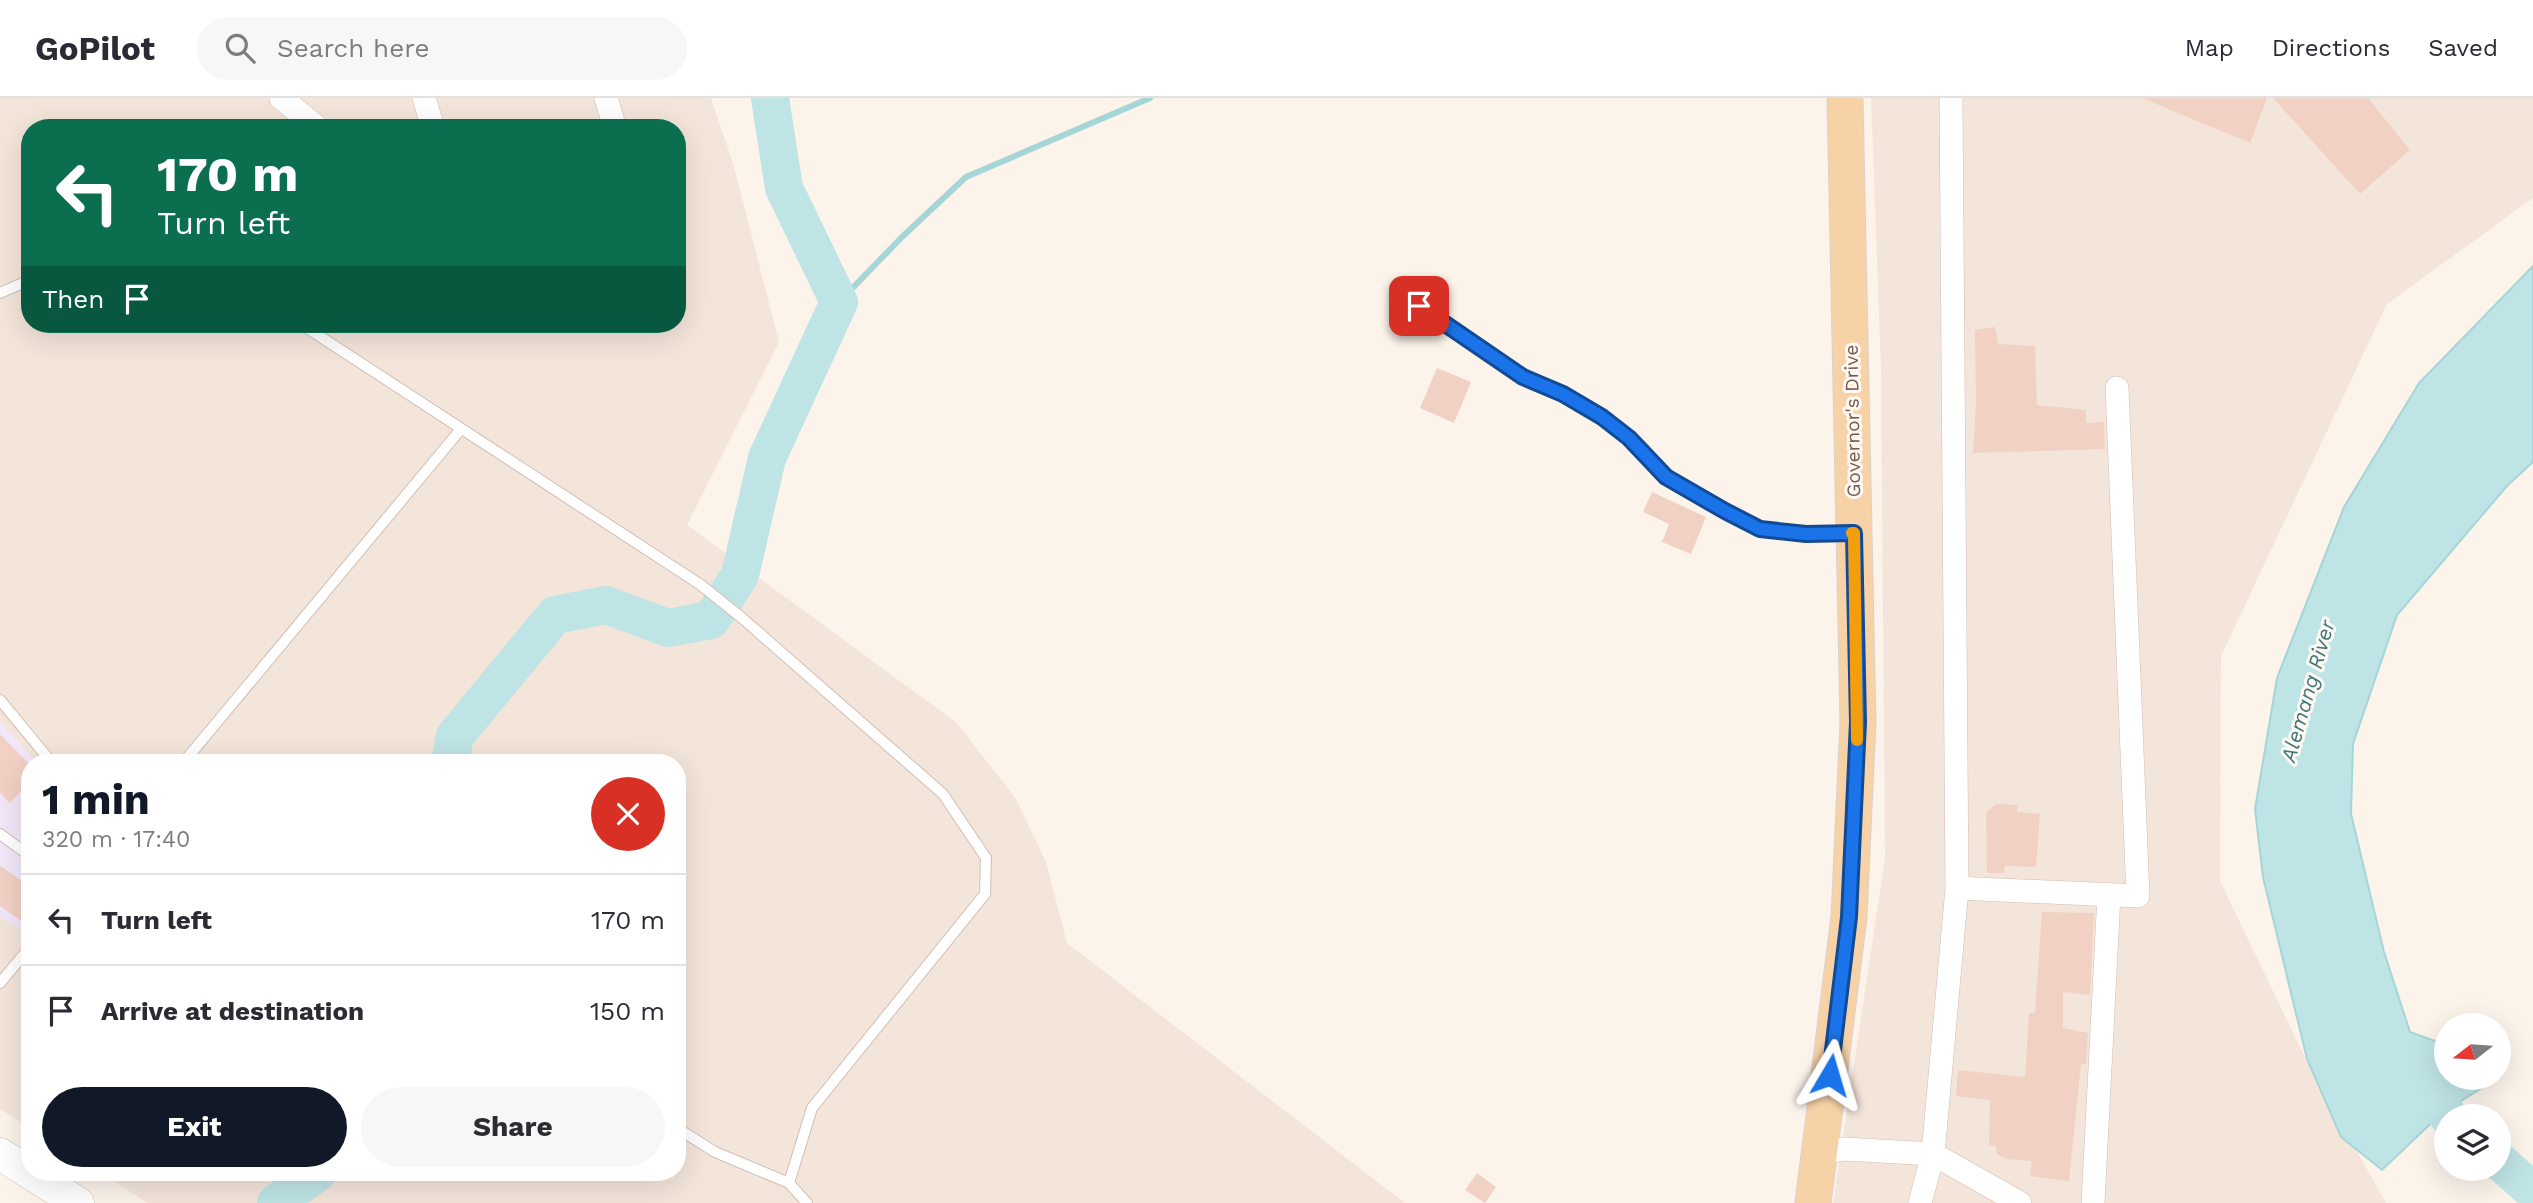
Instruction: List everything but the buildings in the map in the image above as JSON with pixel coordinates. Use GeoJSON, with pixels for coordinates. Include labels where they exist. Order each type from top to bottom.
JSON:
{"type":"FeatureCollection","features":[{"type":"Feature","properties":{"kind":"main road","name":"Governor's Drive"},"geometry":{"type":"LineString","coordinates":[[1813,1203],[1849,917],[1858,722],[1845,98]]}},
{"type":"Feature","properties":{"kind":"street"},"geometry":{"type":"LineString","coordinates":[[281,98],[307,119]]}},
{"type":"Feature","properties":{"kind":"street"},"geometry":{"type":"LineString","coordinates":[[424,98],[430,119]]}},
{"type":"Feature","properties":{"kind":"street"},"geometry":{"type":"LineString","coordinates":[[606,98],[612,119]]}},
{"type":"Feature","properties":{"kind":"street"},"geometry":{"type":"LineString","coordinates":[[1920,1203],[1933,1154],[1956,887],[1951,98]]}},
{"type":"Feature","properties":{"kind":"street"},"geometry":{"type":"LineString","coordinates":[[1956,887],[2138,896],[2117,388]]}},
{"type":"Feature","properties":{"kind":"street"},"geometry":{"type":"LineString","coordinates":[[2093,1203],[2109,895]]}},
{"type":"Feature","properties":{"kind":"street"},"geometry":{"type":"LineString","coordinates":[[1821,1152],[1845,1149],[1933,1154],[2020,1203]]}},
{"type":"Feature","properties":{"kind":"street"},"geometry":{"type":"LineString","coordinates":[[0,1154],[21,1167]]}},
{"type":"Feature","properties":{"kind":"street"},"geometry":{"type":"LineString","coordinates":[[43,1181],[78,1203]]}},
{"type":"Feature","properties":{"kind":"lane"},"geometry":{"type":"LineString","coordinates":[[0,293],[21,284]]}},
{"type":"Feature","properties":{"kind":"lane"},"geometry":{"type":"LineString","coordinates":[[1398,292],[1523,377],[1563,394],[1602,417],[1629,438],[1666,477],[1725,511],[1760,529],[1806,534],[1854,533]]}},
{"type":"Feature","properties":{"kind":"lane"},"geometry":{"type":"LineString","coordinates":[[315,333],[701,584],[943,794],[986,858],[985,894],[812,1108],[789,1183]]}},
{"type":"Feature","properties":{"kind":"lane"},"geometry":{"type":"LineString","coordinates":[[190,754],[461,429]]}},
{"type":"Feature","properties":{"kind":"lane"},"geometry":{"type":"LineString","coordinates":[[0,700],[45,754]]}},
{"type":"Feature","properties":{"kind":"lane"},"geometry":{"type":"LineString","coordinates":[[0,834],[21,849]]}},
{"type":"Feature","properties":{"kind":"lane"},"geometry":{"type":"LineString","coordinates":[[0,983],[21,958]]}},
{"type":"Feature","properties":{"kind":"lane"},"geometry":{"type":"LineString","coordinates":[[686,1134],[715,1152],[789,1183],[807,1203]]}},
{"type":"Feature","properties":{"kind":"shaded area"},"geometry":{"type":"Polygon","coordinates":[[[0,98],[711,98],[733,163],[779,342],[687,525],[957,723],[1016,799],[1046,862],[1067,943],[1405,1203],[148,1203],[113,1181],[686,1181],[686,754],[21,754],[21,1122],[0,1109],[0,98]]]}},
{"type":"Feature","properties":{"kind":"shaded area"},"geometry":{"type":"Polygon","coordinates":[[[1871,98],[2533,98],[2533,198],[2387,304],[2221,656],[2220,881],[2313,1074],[2386,1203],[1833,1203],[1885,858],[1881,369],[1871,98]]]}},
{"type":"Feature","properties":{"kind":"shaded area"},"geometry":{"type":"Polygon","coordinates":[[[0,721],[29,754],[21,754],[21,929],[0,917],[0,721]]]}},
{"type":"Feature","properties":{"kind":"water"},"geometry":{"type":"Polygon","coordinates":[[[2533,266],[2533,462],[2507,486],[2397,615],[2353,744],[2351,814],[2384,952],[2410,1032],[2434,1041],[2434,1090],[2479,1090],[2456,1104],[2434,1104],[2434,1121],[2382,1170],[2341,1137],[2307,1059],[2263,877],[2255,809],[2277,678],[2344,507],[2419,383],[2533,266]]]}},
{"type":"Feature","properties":{"kind":"waterway"},"geometry":{"type":"LineString","coordinates":[[452,754],[455,736],[555,615],[606,605],[668,628],[711,620],[740,575],[767,458],[839,302],[784,188],[770,98]]}},
{"type":"Feature","properties":{"kind":"waterway"},"geometry":{"type":"LineString","coordinates":[[839,302],[902,237],[966,177],[1150,98]]}},
{"type":"Feature","properties":{"kind":"waterway","name":"Alemang River"},"geometry":{"type":"LineString","coordinates":[[2412,1068],[2439,1104]]}},
{"type":"Feature","properties":{"kind":"waterway","name":"Alemang River"},"geometry":{"type":"LineString","coordinates":[[2511,1172],[2533,1191]]}},
{"type":"Feature","properties":{"kind":"waterway"},"geometry":{"type":"LineString","coordinates":[[276,1203],[306,1181]]}},
{"type":"Feature","properties":{"kind":"slow traffic"},"geometry":{"type":"LineString","coordinates":[[1852,533],[1857,740]]}},
{"type":"Feature","properties":{"kind":"route"},"geometry":{"type":"LineString","coordinates":[[1419,306],[1523,377],[1563,394],[1602,417],[1629,438],[1666,477],[1725,511],[1760,529],[1806,534],[1854,533],[1858,722],[1849,917],[1830,1075]]}}]}
